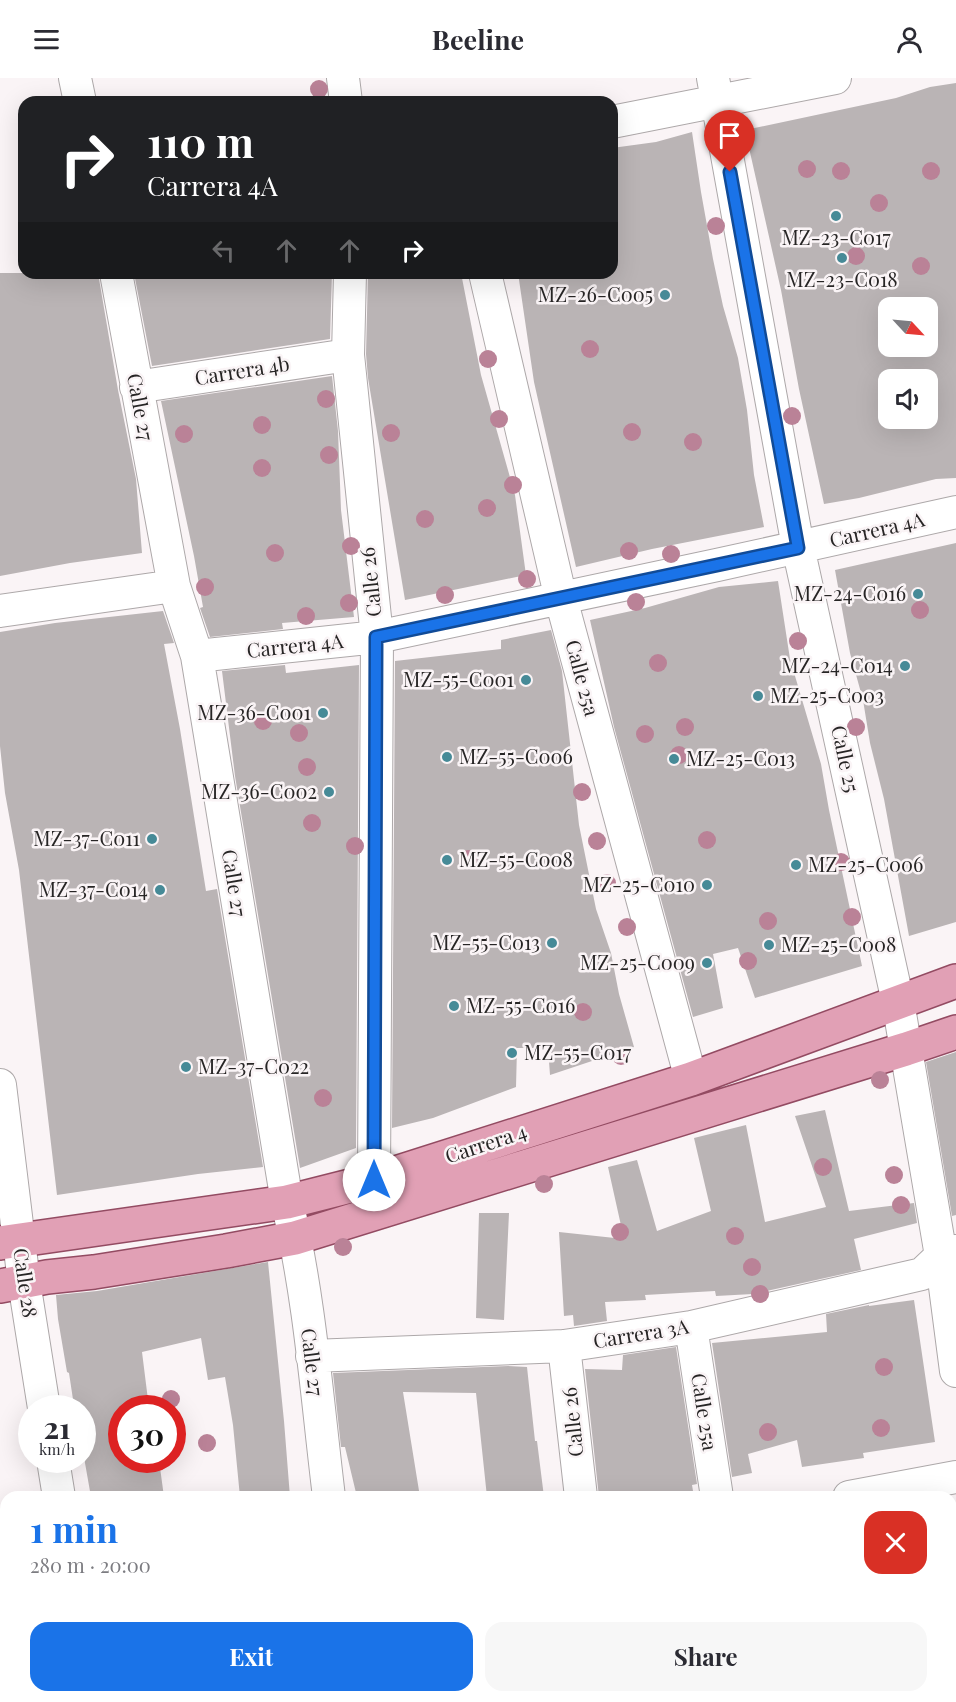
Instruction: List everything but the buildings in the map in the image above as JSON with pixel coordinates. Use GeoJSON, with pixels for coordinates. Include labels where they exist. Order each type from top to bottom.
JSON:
{"type":"FeatureCollection","features":[{"type":"Feature","properties":{"kind":"main road","name":"Carrera 4"},"geometry":{"type":"LineString","coordinates":[[9,1241],[287,1202],[374,1180],[691,1079],[956,981]]}},
{"type":"Feature","properties":{"kind":"main road","name":"Carrera 4"},"geometry":{"type":"LineString","coordinates":[[12,1284],[215,1253],[295,1238],[956,1032]]}},
{"type":"Feature","properties":{"kind":"street"},"geometry":{"type":"LineString","coordinates":[[75,78],[79,96]]}},
{"type":"Feature","properties":{"kind":"street"},"geometry":{"type":"LineString","coordinates":[[344,78],[346,96]]}},
{"type":"Feature","properties":{"kind":"street"},"geometry":{"type":"LineString","coordinates":[[618,120],[715,90],[835,78]]}},
{"type":"Feature","properties":{"kind":"street","name":"Calle 25"},"geometry":{"type":"LineString","coordinates":[[715,90],[798,548],[898,1002],[948,1253],[956,1371]]}},
{"type":"Feature","properties":{"kind":"street","name":"Calle 27"},"geometry":{"type":"LineString","coordinates":[[117,279],[174,586],[197,656],[287,1202],[295,1238],[328,1491]]}},
{"type":"Feature","properties":{"kind":"street","name":"Calle 26"},"geometry":{"type":"LineString","coordinates":[[350,279],[348,355],[376,637],[374,1180]]}},
{"type":"Feature","properties":{"kind":"street","name":"Calle 25a"},"geometry":{"type":"LineString","coordinates":[[486,279],[561,599],[691,1079]]}},
{"type":"Feature","properties":{"kind":"street","name":"Carrera 4b"},"geometry":{"type":"LineString","coordinates":[[136,387],[348,355]]}},
{"type":"Feature","properties":{"kind":"street","name":"Carrera 4A"},"geometry":{"type":"LineString","coordinates":[[197,656],[376,637],[798,548],[956,512]]}},
{"type":"Feature","properties":{"kind":"street"},"geometry":{"type":"LineString","coordinates":[[0,611],[174,586]]}},
{"type":"Feature","properties":{"kind":"street","name":"Calle 28"},"geometry":{"type":"LineString","coordinates":[[0,1085],[12,1284],[41,1395]]}},
{"type":"Feature","properties":{"kind":"street","name":"Carrera 3A"},"geometry":{"type":"LineString","coordinates":[[312,1356],[564,1346],[691,1327],[922,1274],[948,1253]]}},
{"type":"Feature","properties":{"kind":"street","name":"Calle 25a"},"geometry":{"type":"LineString","coordinates":[[691,1327],[716,1491]]}},
{"type":"Feature","properties":{"kind":"street","name":"Calle 26"},"geometry":{"type":"LineString","coordinates":[[564,1346],[580,1491]]}},
{"type":"Feature","properties":{"kind":"street"},"geometry":{"type":"LineString","coordinates":[[55,1473],[58,1491]]}},
{"type":"Feature","properties":{"kind":"street"},"geometry":{"type":"LineString","coordinates":[[881,1491],[956,1477]]}},
{"type":"Feature","properties":{"kind":"place","name":"MZ-23-C017"},"geometry":{"type":"Point","coordinates":[836,216]}},
{"type":"Feature","properties":{"kind":"place","name":"MZ-23-C018"},"geometry":{"type":"Point","coordinates":[842,258]}},
{"type":"Feature","properties":{"kind":"place","name":"MZ-26-C005"},"geometry":{"type":"Point","coordinates":[665,295]}},
{"type":"Feature","properties":{"kind":"place","name":"MZ-24-C016"},"geometry":{"type":"Point","coordinates":[918,594]}},
{"type":"Feature","properties":{"kind":"place","name":"MZ-24-C014"},"geometry":{"type":"Point","coordinates":[905,666]}},
{"type":"Feature","properties":{"kind":"place","name":"MZ-55-C001"},"geometry":{"type":"Point","coordinates":[526,680]}},
{"type":"Feature","properties":{"kind":"place","name":"MZ-25-C003"},"geometry":{"type":"Point","coordinates":[758,696]}},
{"type":"Feature","properties":{"kind":"place","name":"MZ-36-C001"},"geometry":{"type":"Point","coordinates":[323,713]}},
{"type":"Feature","properties":{"kind":"place","name":"MZ-55-C006"},"geometry":{"type":"Point","coordinates":[447,757]}},
{"type":"Feature","properties":{"kind":"place","name":"MZ-25-C013"},"geometry":{"type":"Point","coordinates":[674,759]}},
{"type":"Feature","properties":{"kind":"place","name":"MZ-36-C002"},"geometry":{"type":"Point","coordinates":[329,792]}},
{"type":"Feature","properties":{"kind":"place","name":"MZ-37-C011"},"geometry":{"type":"Point","coordinates":[152,839]}},
{"type":"Feature","properties":{"kind":"place","name":"MZ-55-C008"},"geometry":{"type":"Point","coordinates":[447,860]}},
{"type":"Feature","properties":{"kind":"place","name":"MZ-25-C006"},"geometry":{"type":"Point","coordinates":[796,865]}},
{"type":"Feature","properties":{"kind":"place","name":"MZ-25-C010"},"geometry":{"type":"Point","coordinates":[707,885]}},
{"type":"Feature","properties":{"kind":"place","name":"MZ-37-C014"},"geometry":{"type":"Point","coordinates":[160,890]}},
{"type":"Feature","properties":{"kind":"place","name":"MZ-55-C013"},"geometry":{"type":"Point","coordinates":[552,943]}},
{"type":"Feature","properties":{"kind":"place","name":"MZ-25-C008"},"geometry":{"type":"Point","coordinates":[769,945]}},
{"type":"Feature","properties":{"kind":"place","name":"MZ-25-C009"},"geometry":{"type":"Point","coordinates":[707,963]}},
{"type":"Feature","properties":{"kind":"place","name":"MZ-55-C016"},"geometry":{"type":"Point","coordinates":[454,1006]}},
{"type":"Feature","properties":{"kind":"place","name":"MZ-55-C017"},"geometry":{"type":"Point","coordinates":[512,1053]}},
{"type":"Feature","properties":{"kind":"place","name":"MZ-37-C022"},"geometry":{"type":"Point","coordinates":[186,1067]}},
{"type":"Feature","properties":{"kind":"route"},"geometry":{"type":"LineString","coordinates":[[374,1180],[376,637],[798,548],[730,172]]}}]}
